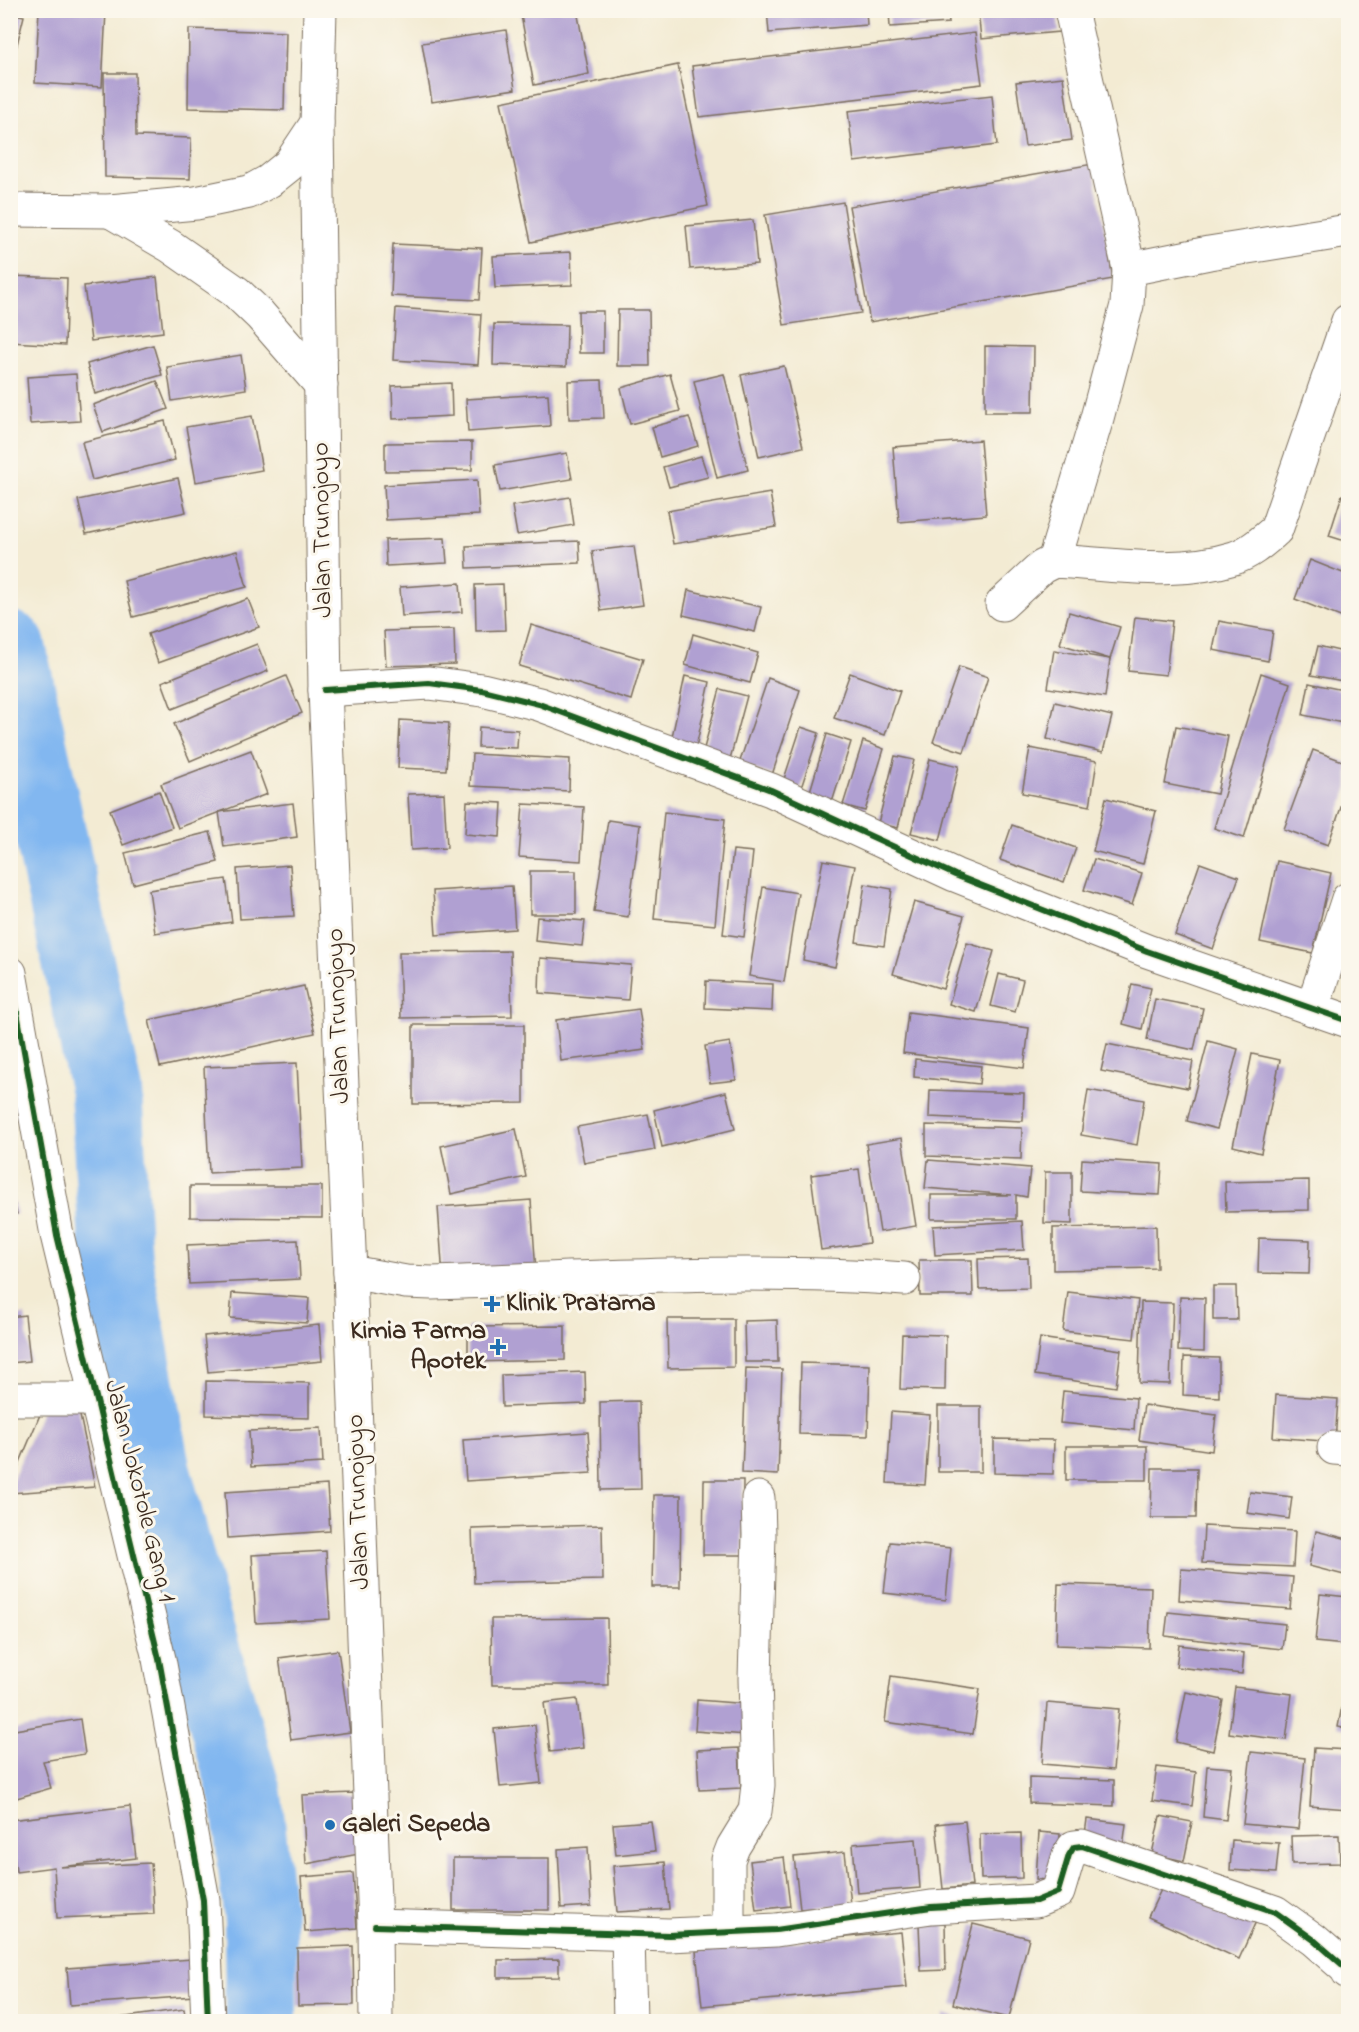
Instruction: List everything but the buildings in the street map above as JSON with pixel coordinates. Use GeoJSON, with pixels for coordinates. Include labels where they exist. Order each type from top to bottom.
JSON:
{"type":"FeatureCollection","features":[{"type":"Feature","properties":{"kind":"street","name":"Jalan Trunojoyo"},"geometry":{"type":"LineString","coordinates":[[320,10],[317,123],[325,690],[350,1272],[375,1926],[376,2022]]}},
{"type":"Feature","properties":{"kind":"street"},"geometry":{"type":"LineString","coordinates":[[1054,561],[1097,418],[1124,317],[1129,269],[1071,10]]}},
{"type":"Feature","properties":{"kind":"street"},"geometry":{"type":"LineString","coordinates":[[10,210],[111,211],[195,203],[249,192],[269,181],[289,165],[317,123]]}},
{"type":"Feature","properties":{"kind":"street"},"geometry":{"type":"LineString","coordinates":[[111,211],[170,246],[236,292],[260,315],[321,385]]}},
{"type":"Feature","properties":{"kind":"street"},"geometry":{"type":"LineString","coordinates":[[1129,269],[1220,251],[1348,231]]}},
{"type":"Feature","properties":{"kind":"street"},"geometry":{"type":"LineString","coordinates":[[1002,604],[1042,567],[1054,561],[1179,568],[1235,558],[1258,546],[1276,530],[1348,321]]}},
{"type":"Feature","properties":{"kind":"street"},"geometry":{"type":"LineString","coordinates":[[325,690],[429,684],[482,690],[539,704],[771,790],[995,892],[1147,951],[1348,1021]]}},
{"type":"Feature","properties":{"kind":"street"},"geometry":{"type":"LineString","coordinates":[[1312,1009],[1348,899]]}},
{"type":"Feature","properties":{"kind":"street","name":"Jalan Jokotole Gang 1"},"geometry":{"type":"LineString","coordinates":[[10,973],[57,1235],[159,1659],[203,1900],[208,2022]]}},
{"type":"Feature","properties":{"kind":"street"},"geometry":{"type":"LineString","coordinates":[[350,1272],[406,1282],[432,1283],[655,1276],[840,1275],[904,1279]]}},
{"type":"Feature","properties":{"kind":"street"},"geometry":{"type":"LineString","coordinates":[[10,1399],[96,1399]]}},
{"type":"Feature","properties":{"kind":"street"},"geometry":{"type":"LineString","coordinates":[[728,1932],[728,1860],[733,1847],[755,1811],[758,1785],[755,1679],[758,1498]]}},
{"type":"Feature","properties":{"kind":"street"},"geometry":{"type":"LineString","coordinates":[[375,1926],[669,1935],[776,1930],[931,1907],[1036,1901],[1058,1892],[1069,1855],[1074,1847],[1082,1846],[1275,1912],[1314,1940],[1348,1972]]}},
{"type":"Feature","properties":{"kind":"street"},"geometry":{"type":"LineString","coordinates":[[628,1934],[630,2022]]}},
{"type":"Feature","properties":{"kind":"waterway"},"geometry":{"type":"LineString","coordinates":[[10,647],[106,1091],[116,1260],[154,1468],[246,1796],[260,1920],[261,2022]]}},
{"type":"Feature","properties":{"kind":"cycle path"},"geometry":{"type":"LineString","coordinates":[[325,690],[429,683],[482,690],[539,704],[771,790],[955,875],[1147,951],[1348,1021]]}},
{"type":"Feature","properties":{"kind":"cycle path"},"geometry":{"type":"LineString","coordinates":[[10,973],[57,1235],[159,1659],[203,1900],[208,2022]]}},
{"type":"Feature","properties":{"kind":"cycle path"},"geometry":{"type":"LineString","coordinates":[[375,1926],[669,1935],[776,1930],[931,1907],[1036,1901],[1058,1892],[1069,1855],[1074,1847],[1082,1846],[1275,1912],[1314,1940],[1348,1972]]}},
{"type":"Feature","properties":{"kind":"place","name":"Klinik Pratama"},"geometry":{"type":"Point","coordinates":[492,1304]}},
{"type":"Feature","properties":{"kind":"place","name":"Kimia Farma Apotek"},"geometry":{"type":"Point","coordinates":[498,1347]}},
{"type":"Feature","properties":{"kind":"place","name":"Galeri Sepeda"},"geometry":{"type":"Point","coordinates":[330,1825]}}]}
